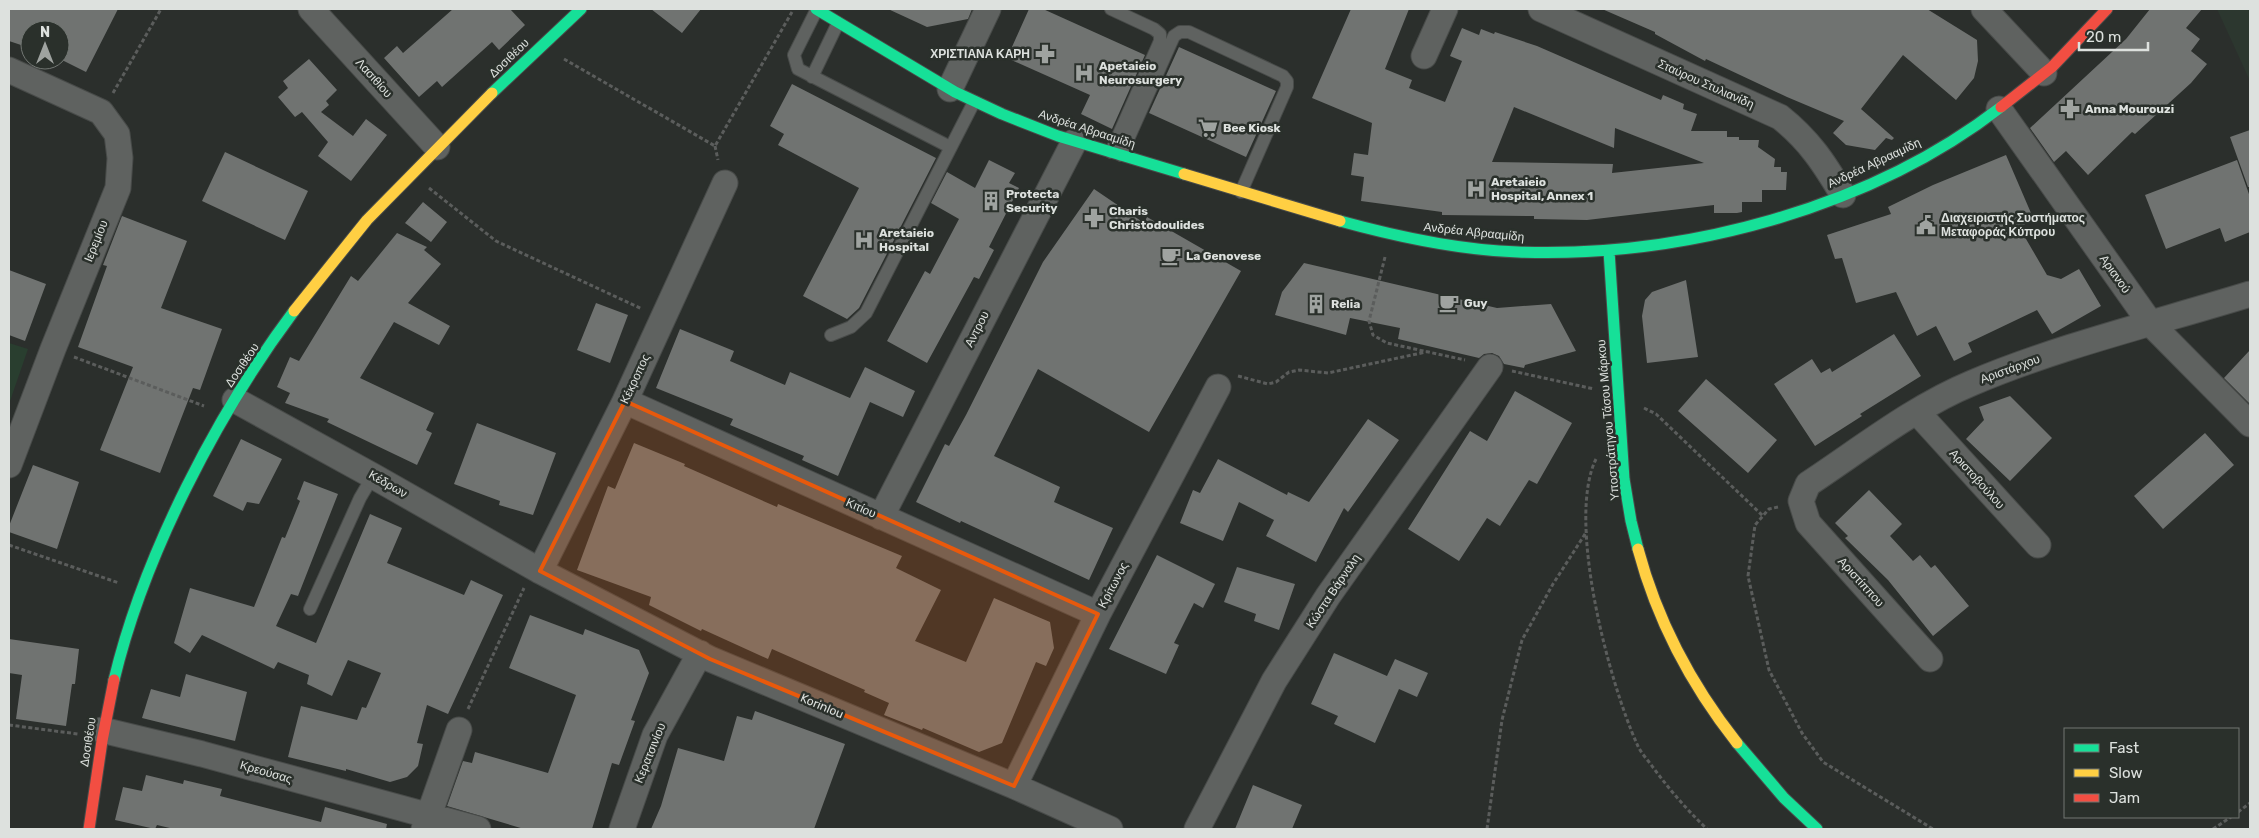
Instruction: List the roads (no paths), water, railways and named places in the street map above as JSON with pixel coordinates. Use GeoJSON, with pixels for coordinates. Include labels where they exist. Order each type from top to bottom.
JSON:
{"type":"FeatureCollection","features":[{"type":"Feature","properties":{"kind":"main road","name":"Δοσιθέου"},"geometry":{"type":"LineString","coordinates":[[89,829],[102,734],[120,656],[142,591],[184,495],[231,407],[328,268],[366,221],[437,147],[581,9]]}},
{"type":"Feature","properties":{"kind":"main road","name":"Ανδρέα Αβρααμίδη"},"geometry":{"type":"LineString","coordinates":[[816,9],[838,24],[974,102],[1074,142],[1391,235],[1518,252],[1608,251],[1684,242],[1766,222],[1843,195],[1920,158],[1999,109],[2044,73],[2107,9]]}},
{"type":"Feature","properties":{"kind":"main road","name":"Υποστράτηγου Τάσου Μάρκου"},"geometry":{"type":"LineString","coordinates":[[1608,251],[1621,435],[1631,521],[1645,570],[1663,618],[1692,677],[1723,727],[1754,768],[1817,829]]}},
{"type":"Feature","properties":{"kind":"street","name":"Λασιθίου"},"geometry":{"type":"LineString","coordinates":[[311,9],[437,147]]}},
{"type":"Feature","properties":{"kind":"street"},"geometry":{"type":"LineString","coordinates":[[950,89],[988,9]]}},
{"type":"Feature","properties":{"kind":"street"},"geometry":{"type":"LineString","coordinates":[[1424,56],[1444,9]]}},
{"type":"Feature","properties":{"kind":"street","name":"Σταύρου Στυλιανίδη"},"geometry":{"type":"LineString","coordinates":[[1540,9],[1780,117],[1801,134],[1820,156],[1843,195]]}},
{"type":"Feature","properties":{"kind":"street"},"geometry":{"type":"LineString","coordinates":[[1984,9],[2044,73]]}},
{"type":"Feature","properties":{"kind":"street","name":"Ιερεμίου"},"geometry":{"type":"LineString","coordinates":[[9,70],[101,112],[117,134],[120,158],[118,188],[52,349],[9,465]]}},
{"type":"Feature","properties":{"kind":"street","name":"Αριανού"},"geometry":{"type":"LineString","coordinates":[[1999,109],[2151,324],[2250,424]]}},
{"type":"Feature","properties":{"kind":"street","name":"Αντρου"},"geometry":{"type":"LineString","coordinates":[[881,517],[1074,142]]}},
{"type":"Feature","properties":{"kind":"street","name":"Κέκροπος"},"geometry":{"type":"LineString","coordinates":[[537,569],[625,401],[725,183]]}},
{"type":"Feature","properties":{"kind":"street","name":"Αριστάρχου"},"geometry":{"type":"LineString","coordinates":[[1801,501],[1808,484],[1917,412],[1971,383],[2032,360],[2250,294]]}},
{"type":"Feature","properties":{"kind":"street","name":"Κώστα Βάρναλη"},"geometry":{"type":"LineString","coordinates":[[1197,829],[1274,681],[1328,596],[1490,366]]}},
{"type":"Feature","properties":{"kind":"street","name":"Κρίτωνος"},"geometry":{"type":"LineString","coordinates":[[1014,786],[1098,614],[1218,387]]}},
{"type":"Feature","properties":{"kind":"street","name":"Κιτίου"},"geometry":{"type":"LineString","coordinates":[[625,401],[1098,614]]}},
{"type":"Feature","properties":{"kind":"street","name":"Κέδρων"},"geometry":{"type":"LineString","coordinates":[[231,407],[373,476],[537,569]]}},
{"type":"Feature","properties":{"kind":"street","name":"Αριστοβούλου"},"geometry":{"type":"LineString","coordinates":[[1917,412],[2038,545]]}},
{"type":"Feature","properties":{"kind":"street","name":"Αριστίππου"},"geometry":{"type":"LineString","coordinates":[[1801,501],[1808,523],[1930,659]]}},
{"type":"Feature","properties":{"kind":"street","name":"Korinlou"},"geometry":{"type":"LineString","coordinates":[[537,569],[700,653],[1014,786],[1110,829]]}},
{"type":"Feature","properties":{"kind":"street","name":"Κερατσινίου"},"geometry":{"type":"LineString","coordinates":[[622,829],[655,735],[700,653]]}},
{"type":"Feature","properties":{"kind":"street"},"geometry":{"type":"LineString","coordinates":[[426,822],[459,730]]}},
{"type":"Feature","properties":{"kind":"street","name":"Κρεούσας"},"geometry":{"type":"LineString","coordinates":[[102,734],[212,756],[398,808],[426,822],[478,829]]}},
{"type":"Feature","properties":{"kind":"lane"},"geometry":{"type":"LineString","coordinates":[[816,9],[794,54],[795,64],[798,68],[812,77],[950,147]]}},
{"type":"Feature","properties":{"kind":"lane"},"geometry":{"type":"LineString","coordinates":[[1111,9],[1154,29],[1160,34],[1160,40],[1116,154]]}},
{"type":"Feature","properties":{"kind":"lane"},"geometry":{"type":"LineString","coordinates":[[812,77],[838,24]]}},
{"type":"Feature","properties":{"kind":"lane"},"geometry":{"type":"LineString","coordinates":[[1116,154],[1174,36],[1180,32],[1189,32],[1282,76],[1287,81],[1287,88],[1241,192]]}},
{"type":"Feature","properties":{"kind":"lane"},"geometry":{"type":"LineString","coordinates":[[831,335],[851,327],[866,313],[974,102]]}},
{"type":"Feature","properties":{"kind":"lane"},"geometry":{"type":"LineString","coordinates":[[310,608],[360,498],[373,476]]}},
{"type":"Feature","properties":{"kind":"place","name":"ΧΡΙΣΤΙΑΝΑ ΚΑΡΗ"},"geometry":{"type":"Point","coordinates":[1045,54]}},
{"type":"Feature","properties":{"kind":"place","name":"Apetaieio Neurosurgery"},"geometry":{"type":"Point","coordinates":[1084,73]}},
{"type":"Feature","properties":{"kind":"place","name":"Anna Mourouzi"},"geometry":{"type":"Point","coordinates":[2070,109]}},
{"type":"Feature","properties":{"kind":"place","name":"Bee Kiosk"},"geometry":{"type":"Point","coordinates":[1208,128]}},
{"type":"Feature","properties":{"kind":"place","name":"Aretaieio Hospital, Annex 1"},"geometry":{"type":"Point","coordinates":[1476,189]}},
{"type":"Feature","properties":{"kind":"place","name":"Protecta Security"},"geometry":{"type":"Point","coordinates":[991,201]}},
{"type":"Feature","properties":{"kind":"place","name":"Charis Christodoulides"},"geometry":{"type":"Point","coordinates":[1094,218]}},
{"type":"Feature","properties":{"kind":"place","name":"Διαχειριστής Συστήματος Μεταφοράς Κύπρου"},"geometry":{"type":"Point","coordinates":[1926,225]}},
{"type":"Feature","properties":{"kind":"place","name":"Aretaieio Hospital"},"geometry":{"type":"Point","coordinates":[864,240]}},
{"type":"Feature","properties":{"kind":"place","name":"La Genovese"},"geometry":{"type":"Point","coordinates":[1171,256]}},
{"type":"Feature","properties":{"kind":"place","name":"Guy"},"geometry":{"type":"Point","coordinates":[1449,303]}},
{"type":"Feature","properties":{"kind":"place","name":"Relia"},"geometry":{"type":"Point","coordinates":[1316,304]}}]}
